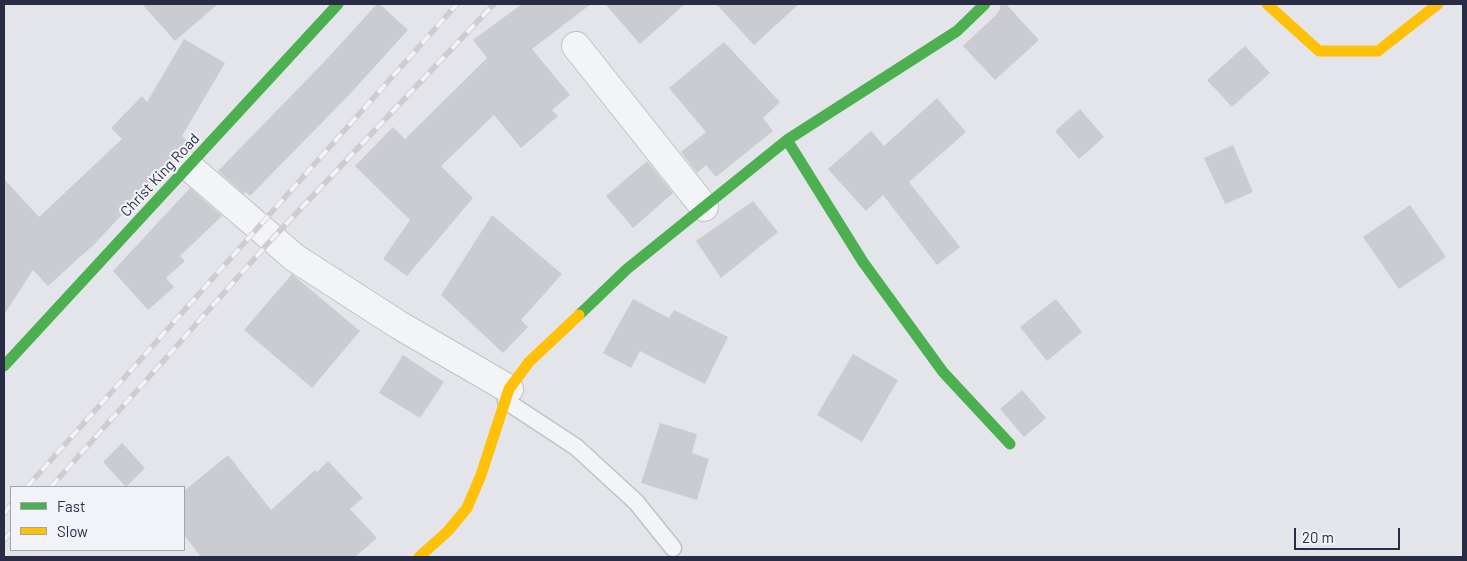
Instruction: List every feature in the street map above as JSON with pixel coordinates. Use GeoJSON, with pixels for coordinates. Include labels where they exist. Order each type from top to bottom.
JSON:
{"type":"FeatureCollection","features":[{"type":"Feature","properties":{"kind":"street","name":"Christ King Road"},"geometry":{"type":"LineString","coordinates":[[4,366],[338,4]]}},
{"type":"Feature","properties":{"kind":"street"},"geometry":{"type":"LineString","coordinates":[[419,557],[448,531],[467,508],[481,475],[508,395],[529,362],[627,269],[787,140],[957,31],[985,4]]}},
{"type":"Feature","properties":{"kind":"street"},"geometry":{"type":"LineString","coordinates":[[1267,4],[1319,51],[1378,51],[1438,4]]}},
{"type":"Feature","properties":{"kind":"street"},"geometry":{"type":"LineString","coordinates":[[576,46],[704,207]]}},
{"type":"Feature","properties":{"kind":"street"},"geometry":{"type":"LineString","coordinates":[[787,140],[863,262],[937,364],[1010,444]]}},
{"type":"Feature","properties":{"kind":"street"},"geometry":{"type":"LineString","coordinates":[[188,166],[295,258],[508,395]]}},
{"type":"Feature","properties":{"kind":"lane"},"geometry":{"type":"LineString","coordinates":[[508,395],[576,447],[636,502],[673,548]]}},
{"type":"Feature","properties":{"kind":"building"},"geometry":{"type":"Polygon","coordinates":[[[142,4],[218,4],[175,41],[142,4]]]}},
{"type":"Feature","properties":{"kind":"building"},"geometry":{"type":"Polygon","coordinates":[[[377,4],[380,4],[408,30],[348,96],[250,196],[246,192],[244,194],[218,171],[325,61],[377,4]]]}},
{"type":"Feature","properties":{"kind":"building"},"geometry":{"type":"Polygon","coordinates":[[[522,4],[591,4],[532,49],[570,95],[552,110],[558,116],[521,148],[494,115],[441,166],[473,198],[407,276],[383,259],[410,220],[355,166],[393,127],[405,139],[487,58],[473,40],[522,4]]]}},
{"type":"Feature","properties":{"kind":"building"},"geometry":{"type":"Polygon","coordinates":[[[605,4],[685,4],[640,44],[605,4]]]}},
{"type":"Feature","properties":{"kind":"building"},"geometry":{"type":"Polygon","coordinates":[[[716,4],[799,4],[754,45],[716,4]]]}},
{"type":"Feature","properties":{"kind":"building"},"geometry":{"type":"Polygon","coordinates":[[[1000,4],[1006,4],[1039,40],[995,80],[963,46],[996,15],[1000,9],[1000,4]]]}},
{"type":"Feature","properties":{"kind":"building"},"geometry":{"type":"Polygon","coordinates":[[[184,39],[225,63],[182,136],[188,143],[91,248],[48,286],[33,270],[4,315],[4,179],[39,217],[122,139],[111,128],[142,96],[147,102],[184,39]]]}},
{"type":"Feature","properties":{"kind":"building"},"geometry":{"type":"Polygon","coordinates":[[[724,42],[780,102],[763,118],[773,131],[716,177],[706,165],[697,173],[681,152],[706,132],[669,88],[724,42]]]}},
{"type":"Feature","properties":{"kind":"building"},"geometry":{"type":"Polygon","coordinates":[[[1245,46],[1270,73],[1232,107],[1207,80],[1245,46]]]}},
{"type":"Feature","properties":{"kind":"building"},"geometry":{"type":"Polygon","coordinates":[[[937,98],[966,132],[909,182],[960,247],[937,265],[883,195],[866,211],[828,169],[871,131],[884,146],[937,98]]]}},
{"type":"Feature","properties":{"kind":"building"},"geometry":{"type":"Polygon","coordinates":[[[1080,109],[1104,137],[1079,159],[1055,131],[1080,109]]]}},
{"type":"Feature","properties":{"kind":"building"},"geometry":{"type":"Polygon","coordinates":[[[1233,145],[1253,192],[1225,204],[1204,158],[1233,145]]]}},
{"type":"Feature","properties":{"kind":"building"},"geometry":{"type":"Polygon","coordinates":[[[647,161],[673,193],[633,228],[606,196],[647,161]]]}},
{"type":"Feature","properties":{"kind":"building"},"geometry":{"type":"Polygon","coordinates":[[[190,188],[222,216],[180,256],[185,261],[166,278],[174,287],[148,310],[113,271],[190,188]]]}},
{"type":"Feature","properties":{"kind":"building"},"geometry":{"type":"Polygon","coordinates":[[[753,201],[778,232],[721,278],[696,241],[753,201]]]}},
{"type":"Feature","properties":{"kind":"building"},"geometry":{"type":"Polygon","coordinates":[[[1410,205],[1446,257],[1399,289],[1363,237],[1410,205]]]}},
{"type":"Feature","properties":{"kind":"building"},"geometry":{"type":"Polygon","coordinates":[[[492,215],[562,274],[521,320],[528,327],[503,353],[441,295],[492,215]]]}},
{"type":"Feature","properties":{"kind":"building"},"geometry":{"type":"Polygon","coordinates":[[[292,274],[360,331],[312,388],[244,330],[292,274]]]}},
{"type":"Feature","properties":{"kind":"building"},"geometry":{"type":"Polygon","coordinates":[[[633,299],[669,318],[674,310],[728,337],[705,384],[640,351],[631,368],[603,353],[633,299]]]}},
{"type":"Feature","properties":{"kind":"building"},"geometry":{"type":"Polygon","coordinates":[[[1056,299],[1082,332],[1047,361],[1020,327],[1056,299]]]}},
{"type":"Feature","properties":{"kind":"building"},"geometry":{"type":"Polygon","coordinates":[[[853,354],[898,380],[862,442],[817,415],[853,354]]]}},
{"type":"Feature","properties":{"kind":"building"},"geometry":{"type":"Polygon","coordinates":[[[403,355],[444,382],[420,418],[379,393],[403,355]]]}},
{"type":"Feature","properties":{"kind":"building"},"geometry":{"type":"Polygon","coordinates":[[[1022,390],[1046,418],[1024,437],[1000,409],[1022,390]]]}},
{"type":"Feature","properties":{"kind":"building"},"geometry":{"type":"Polygon","coordinates":[[[660,423],[697,434],[692,453],[709,459],[697,500],[641,483],[660,423]]]}},
{"type":"Feature","properties":{"kind":"building"},"geometry":{"type":"Polygon","coordinates":[[[122,443],[145,468],[125,486],[103,462],[122,443]]]}},
{"type":"Feature","properties":{"kind":"building"},"geometry":{"type":"Polygon","coordinates":[[[228,455],[271,510],[315,470],[317,472],[328,461],[363,498],[350,509],[377,538],[355,557],[201,557],[185,536],[185,490],[228,455]]]}},
{"type":"Feature","properties":{"kind":"railway"},"geometry":{"type":"LineString","coordinates":[[28,486],[457,4]]}},
{"type":"Feature","properties":{"kind":"railway"},"geometry":{"type":"LineString","coordinates":[[52,486],[271,240],[494,4]]}},
{"type":"Feature","properties":{"kind":"railway"},"geometry":{"type":"LineString","coordinates":[[4,514],[10,506]]}},
{"type":"Feature","properties":{"kind":"railway"},"geometry":{"type":"LineString","coordinates":[[4,540],[10,533]]}},
{"type":"Feature","properties":{"kind":"traffic: fast"},"geometry":{"type":"LineString","coordinates":[[4,366],[338,4]]}},
{"type":"Feature","properties":{"kind":"traffic: fast"},"geometry":{"type":"LineString","coordinates":[[579,315],[627,269],[787,140],[957,31],[985,4]]}},
{"type":"Feature","properties":{"kind":"traffic: fast"},"geometry":{"type":"LineString","coordinates":[[787,140],[863,262],[943,372],[1010,444]]}},
{"type":"Feature","properties":{"kind":"traffic: slow"},"geometry":{"type":"LineString","coordinates":[[1267,4],[1319,51],[1378,51],[1438,4]]}},
{"type":"Feature","properties":{"kind":"traffic: slow"},"geometry":{"type":"LineString","coordinates":[[419,557],[448,531],[467,508],[481,475],[509,389],[529,362],[579,315]]}}]}
